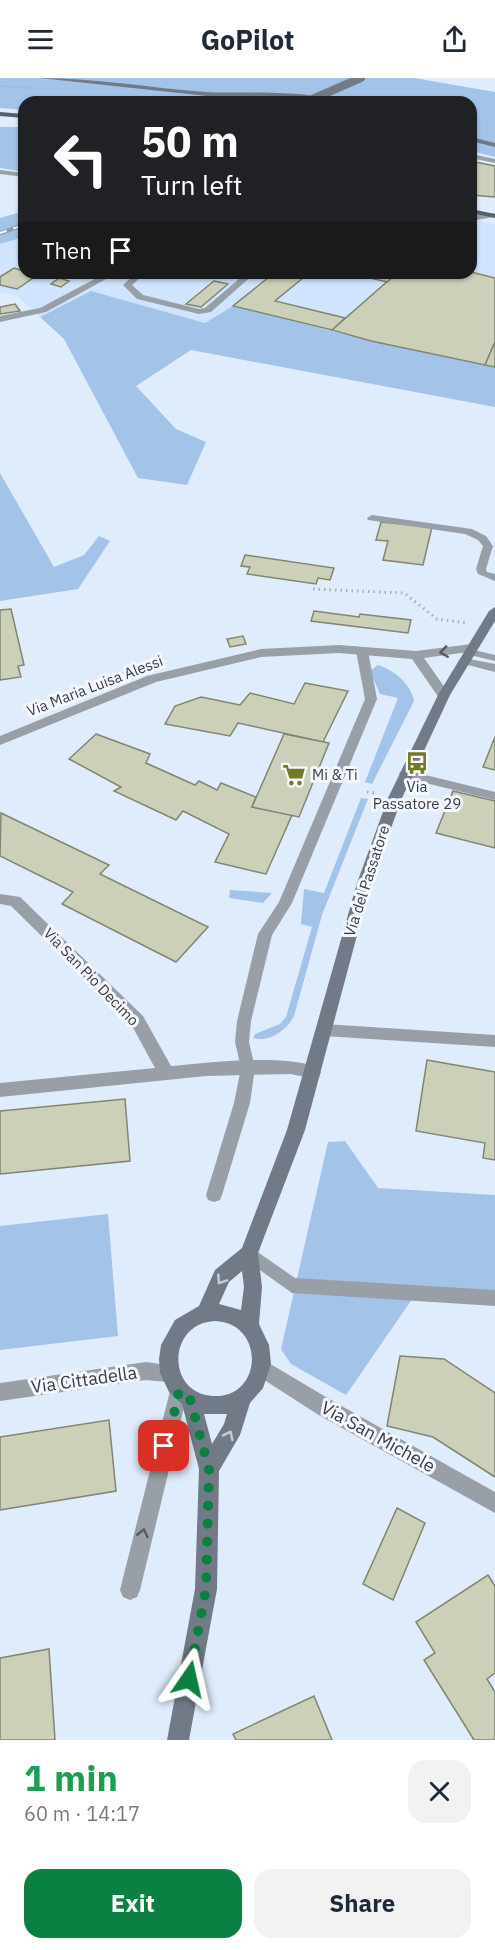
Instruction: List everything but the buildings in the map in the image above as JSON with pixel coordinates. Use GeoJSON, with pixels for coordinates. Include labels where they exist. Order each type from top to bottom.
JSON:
{"type":"FeatureCollection","features":[{"type":"Feature","properties":{"kind":"main road"},"geometry":{"type":"LineString","coordinates":[[0,114],[18,116]]}},
{"type":"Feature","properties":{"kind":"main road"},"geometry":{"type":"LineString","coordinates":[[477,212],[493,216]]}},
{"type":"Feature","properties":{"kind":"street"},"geometry":{"type":"LineString","coordinates":[[44,78],[207,94],[287,96]]}},
{"type":"Feature","properties":{"kind":"street"},"geometry":{"type":"LineString","coordinates":[[320,96],[361,78]]}},
{"type":"Feature","properties":{"kind":"street"},"geometry":{"type":"LineString","coordinates":[[477,140],[495,145]]}},
{"type":"Feature","properties":{"kind":"street"},"geometry":{"type":"LineString","coordinates":[[477,217],[493,216]]}},
{"type":"Feature","properties":{"kind":"street"},"geometry":{"type":"LineString","coordinates":[[0,319],[43,310],[102,279]]}},
{"type":"Feature","properties":{"kind":"street","name":"Via del Passatore"},"geometry":{"type":"LineString","coordinates":[[249,1326],[253,1287],[249,1253],[296,1130],[364,883],[405,774],[444,695],[495,611]]}},
{"type":"Feature","properties":{"kind":"street","name":"Via Maria Luisa Alessi"},"geometry":{"type":"LineString","coordinates":[[0,741],[130,687],[211,663],[261,653],[303,649],[416,655],[468,654]]}},
{"type":"Feature","properties":{"kind":"street"},"geometry":{"type":"LineString","coordinates":[[416,655],[444,695]]}},
{"type":"Feature","properties":{"kind":"street","name":"Via San Pio Decimo"},"geometry":{"type":"LineString","coordinates":[[0,899],[15,901],[137,1020],[166,1073]]}},
{"type":"Feature","properties":{"kind":"street"},"geometry":{"type":"LineString","coordinates":[[324,1030],[495,1041]]}},
{"type":"Feature","properties":{"kind":"street"},"geometry":{"type":"LineString","coordinates":[[0,1090],[166,1073],[248,1068],[291,1067],[313,1072]]}},
{"type":"Feature","properties":{"kind":"street","name":"Via del Passatore"},"geometry":{"type":"LineString","coordinates":[[205,1314],[222,1276],[249,1253]]}},
{"type":"Feature","properties":{"kind":"street"},"geometry":{"type":"LineString","coordinates":[[178,1740],[206,1589],[209,1469],[184,1395],[168,1373],[166,1358],[169,1343],[178,1330],[190,1320],[205,1314],[221,1314],[236,1318],[249,1326],[258,1339],[263,1353],[262,1368],[258,1379],[242,1396],[216,1405],[184,1395]]}},
{"type":"Feature","properties":{"kind":"street","name":"Via San Michele"},"geometry":{"type":"LineString","coordinates":[[262,1368],[324,1407],[495,1503]]}},
{"type":"Feature","properties":{"kind":"street","name":"Via Cittadella"},"geometry":{"type":"LineString","coordinates":[[0,1392],[146,1371],[168,1373]]}},
{"type":"Feature","properties":{"kind":"street"},"geometry":{"type":"LineString","coordinates":[[209,1469],[233,1428],[242,1396]]}},
{"type":"Feature","properties":{"kind":"lane"},"geometry":{"type":"LineString","coordinates":[[477,157],[495,161]]}},
{"type":"Feature","properties":{"kind":"lane"},"geometry":{"type":"LineString","coordinates":[[0,172],[18,174]]}},
{"type":"Feature","properties":{"kind":"lane"},"geometry":{"type":"LineString","coordinates":[[134,279],[127,285],[140,297],[199,312],[208,310],[244,279]]}},
{"type":"Feature","properties":{"kind":"lane"},"geometry":{"type":"LineString","coordinates":[[372,518],[468,531],[482,538],[488,546],[481,569],[483,574],[495,578]]}},
{"type":"Feature","properties":{"kind":"lane"},"geometry":{"type":"LineString","coordinates":[[214,1195],[242,1103],[248,1068],[242,1042],[244,1021],[265,934],[285,903],[371,699],[362,651]]}},
{"type":"Feature","properties":{"kind":"lane"},"geometry":{"type":"LineString","coordinates":[[468,654],[495,657]]}},
{"type":"Feature","properties":{"kind":"lane"},"geometry":{"type":"LineString","coordinates":[[468,654],[495,668]]}},
{"type":"Feature","properties":{"kind":"lane"},"geometry":{"type":"LineString","coordinates":[[405,774],[495,796]]}},
{"type":"Feature","properties":{"kind":"lane"},"geometry":{"type":"LineString","coordinates":[[249,1253],[292,1285],[495,1298]]}},
{"type":"Feature","properties":{"kind":"lane"},"geometry":{"type":"LineString","coordinates":[[130,1590],[184,1395]]}},
{"type":"Feature","properties":{"kind":"path"},"geometry":{"type":"LineString","coordinates":[[313,589],[404,593],[437,619],[485,626]]}},
{"type":"Feature","properties":{"kind":"path"},"geometry":{"type":"LineString","coordinates":[[367,792],[374,793]]}},
{"type":"Feature","properties":{"kind":"shaded area"},"geometry":{"type":"Polygon","coordinates":[[[0,78],[414,78],[495,92],[495,157],[477,152],[477,96],[18,96],[18,110],[0,108],[0,78]]]}},
{"type":"Feature","properties":{"kind":"shaded area"},"geometry":{"type":"Polygon","coordinates":[[[0,127],[18,127],[18,171],[0,168],[0,127]]]}},
{"type":"Feature","properties":{"kind":"shaded area"},"geometry":{"type":"Polygon","coordinates":[[[18,213],[18,239],[0,244],[0,218],[18,213]]]}},
{"type":"Feature","properties":{"kind":"shaded area"},"geometry":{"type":"Polygon","coordinates":[[[477,220],[495,224],[495,344],[485,365],[371,341],[233,306],[205,323],[91,291],[40,317],[17,296],[0,292],[0,244],[18,239],[18,279],[477,279],[477,220]]]}},
{"type":"Feature","properties":{"kind":"shaded area"},"geometry":{"type":"Polygon","coordinates":[[[91,291],[205,323],[233,306],[371,341],[495,367],[495,407],[191,350],[136,386],[176,429],[206,442],[187,485],[138,478],[64,339],[40,317],[91,291]]]}},
{"type":"Feature","properties":{"kind":"shaded area"},"geometry":{"type":"Polygon","coordinates":[[[0,473],[54,567],[84,555],[99,536],[110,541],[78,589],[0,601],[0,473]]]}},
{"type":"Feature","properties":{"kind":"shaded area"},"geometry":{"type":"Polygon","coordinates":[[[378,665],[390,670],[406,683],[414,701],[372,784],[365,782],[398,698],[380,694],[370,671],[378,665]]]}},
{"type":"Feature","properties":{"kind":"shaded area"},"geometry":{"type":"Polygon","coordinates":[[[361,798],[368,799],[322,915],[294,1016],[277,1034],[265,1039],[253,1038],[255,1034],[280,1024],[286,1017],[312,927],[301,924],[304,889],[324,893],[361,798]]]}},
{"type":"Feature","properties":{"kind":"shaded area"},"geometry":{"type":"Polygon","coordinates":[[[230,890],[272,893],[263,903],[229,898],[230,890]]]}},
{"type":"Feature","properties":{"kind":"shaded area"},"geometry":{"type":"Polygon","coordinates":[[[345,1141],[378,1188],[495,1195],[495,1291],[417,1292],[346,1395],[291,1364],[281,1349],[328,1142],[345,1141]]]}},
{"type":"Feature","properties":{"kind":"shaded area"},"geometry":{"type":"Polygon","coordinates":[[[108,1214],[118,1336],[0,1350],[0,1226],[108,1214]]]}},
{"type":"Feature","properties":{"kind":"railway"},"geometry":{"type":"LineString","coordinates":[[313,96],[355,78]]}},
{"type":"Feature","properties":{"kind":"railway"},"geometry":{"type":"LineString","coordinates":[[0,233],[18,227]]}},
{"type":"Feature","properties":{"kind":"place","name":"Via Passatore 29"},"geometry":{"type":"Point","coordinates":[417,763]}},
{"type":"Feature","properties":{"kind":"place","name":"Mi & Ti"},"geometry":{"type":"Point","coordinates":[294,775]}},
{"type":"Feature","properties":{"kind":"route"},"geometry":{"type":"LineString","coordinates":[[164,1446],[170,1432],[179,1391],[190,1399],[200,1444],[209,1469],[206,1589],[189,1679]]}}]}
